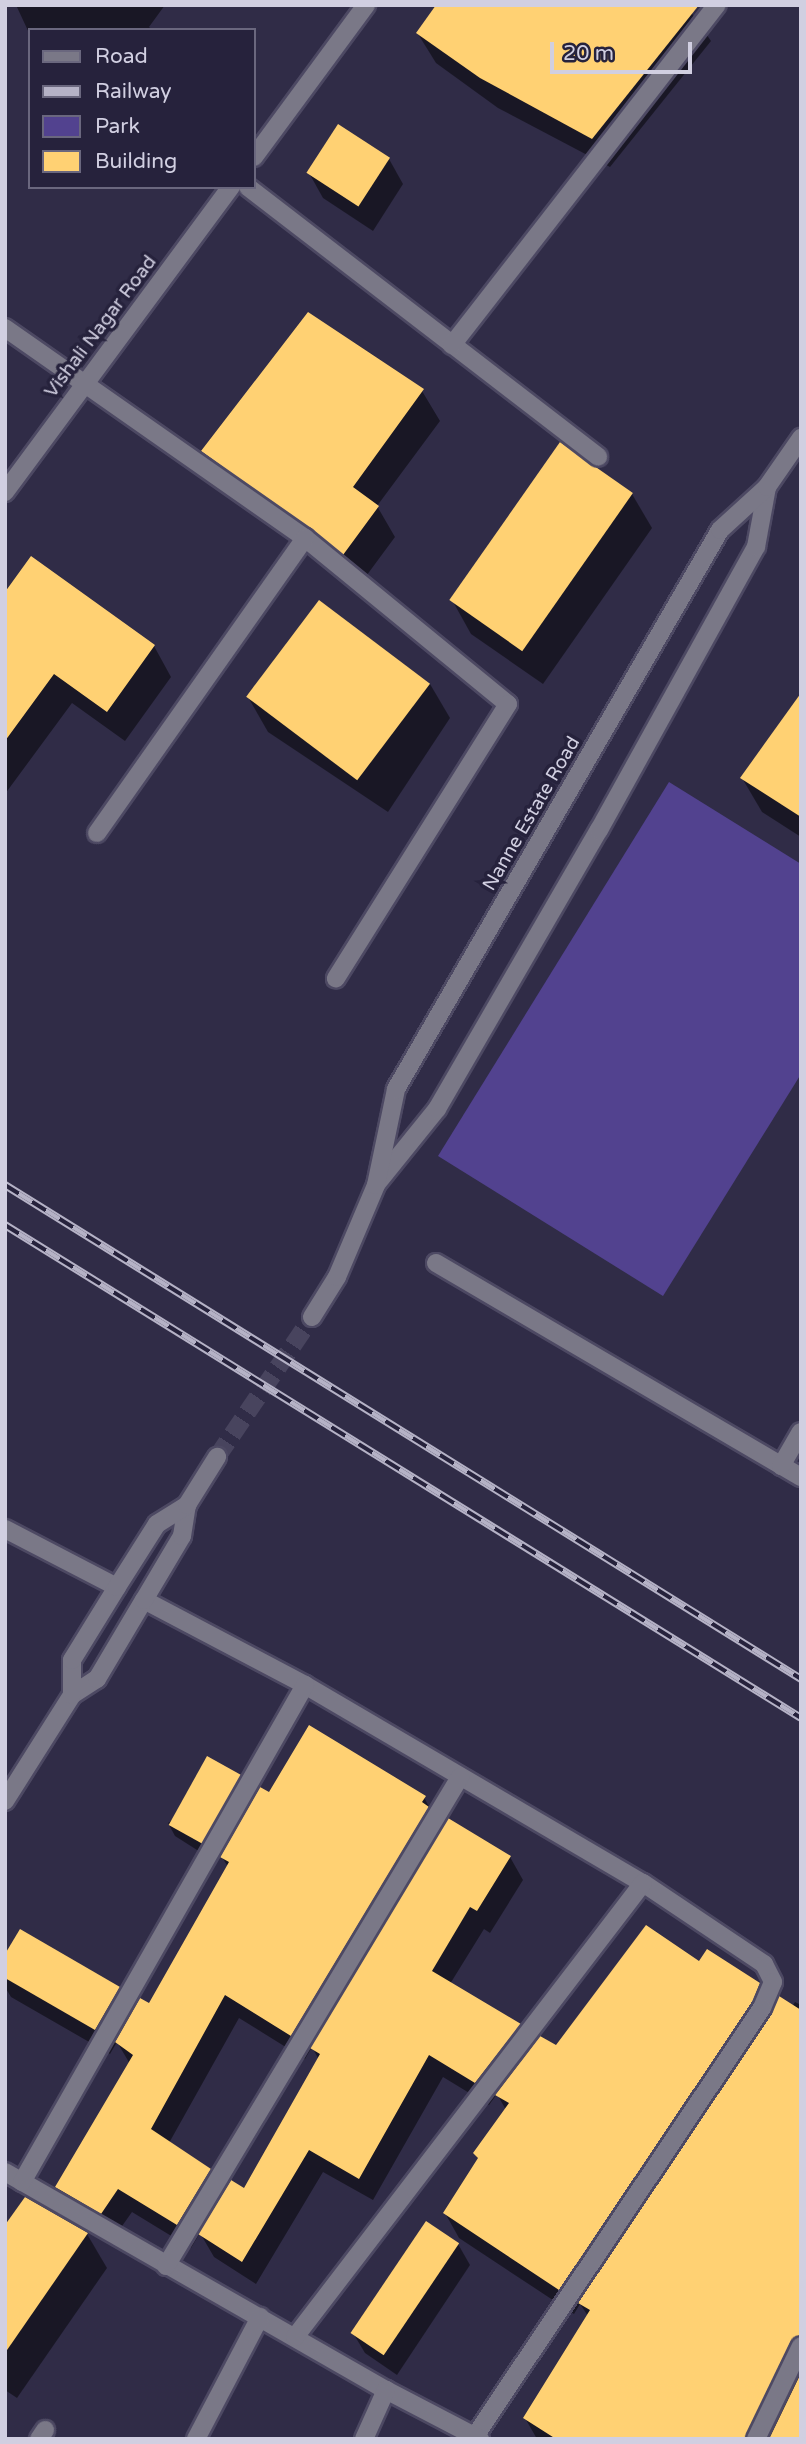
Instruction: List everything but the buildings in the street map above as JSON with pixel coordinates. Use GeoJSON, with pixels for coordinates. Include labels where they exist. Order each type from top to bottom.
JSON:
{"type":"FeatureCollection","features":[{"type":"Feature","properties":{"kind":"street"},"geometry":{"type":"LineString","coordinates":[[256,154],[366,5]]}},
{"type":"Feature","properties":{"kind":"street"},"geometry":{"type":"LineString","coordinates":[[452,345],[717,5]]}},
{"type":"Feature","properties":{"kind":"street","name":"Vishali Nagar Road"},"geometry":{"type":"LineString","coordinates":[[5,492],[230,189]]}},
{"type":"Feature","properties":{"kind":"street"},"geometry":{"type":"LineString","coordinates":[[251,189],[598,457]]}},
{"type":"Feature","properties":{"kind":"street"},"geometry":{"type":"LineString","coordinates":[[5,328],[306,538],[509,704],[335,978]]}},
{"type":"Feature","properties":{"kind":"street","name":"Nanne Estate Road"},"geometry":{"type":"LineString","coordinates":[[312,1317],[337,1277],[376,1185],[396,1089],[720,530],[766,487],[801,438]]}},
{"type":"Feature","properties":{"kind":"street","name":"Nanne Estate Road"},"geometry":{"type":"LineString","coordinates":[[376,1185],[437,1109],[599,830],[757,547],[766,487]]}},
{"type":"Feature","properties":{"kind":"street"},"geometry":{"type":"LineString","coordinates":[[97,833],[306,538]]}},
{"type":"Feature","properties":{"kind":"street"},"geometry":{"type":"LineString","coordinates":[[436,1263],[801,1477]]}},
{"type":"Feature","properties":{"kind":"street"},"geometry":{"type":"LineString","coordinates":[[781,1465],[801,1432]]}},
{"type":"Feature","properties":{"kind":"street"},"geometry":{"type":"LineString","coordinates":[[5,1801],[72,1695],[97,1679],[182,1536],[187,1505],[217,1457]]}},
{"type":"Feature","properties":{"kind":"street"},"geometry":{"type":"LineString","coordinates":[[72,1695],[72,1660],[158,1524],[187,1505]]}},
{"type":"Feature","properties":{"kind":"street"},"geometry":{"type":"LineString","coordinates":[[5,1529],[117,1587]]}},
{"type":"Feature","properties":{"kind":"street"},"geometry":{"type":"LineString","coordinates":[[5,2172],[386,2390],[477,2437],[762,2008],[773,1982],[764,1965],[643,1884],[305,1685],[144,1600]]}},
{"type":"Feature","properties":{"kind":"street"},"geometry":{"type":"LineString","coordinates":[[22,2182],[305,1685]]}},
{"type":"Feature","properties":{"kind":"street"},"geometry":{"type":"LineString","coordinates":[[166,2266],[460,1777]]}},
{"type":"Feature","properties":{"kind":"street"},"geometry":{"type":"LineString","coordinates":[[295,2337],[643,1884]]}},
{"type":"Feature","properties":{"kind":"street"},"geometry":{"type":"LineString","coordinates":[[196,2439],[260,2318]]}},
{"type":"Feature","properties":{"kind":"street"},"geometry":{"type":"LineString","coordinates":[[756,2439],[801,2346]]}},
{"type":"Feature","properties":{"kind":"street"},"geometry":{"type":"LineString","coordinates":[[364,2439],[386,2390]]}},
{"type":"Feature","properties":{"kind":"green space"},"geometry":{"type":"Polygon","coordinates":[[[669,782],[801,864],[801,1074],[663,1296],[438,1156],[669,782]]]}},
{"type":"Feature","properties":{"kind":"tunnel"},"geometry":{"type":"LineString","coordinates":[[217,1457],[312,1317]]}},
{"type":"Feature","properties":{"kind":"railway"},"geometry":{"type":"LineString","coordinates":[[5,1185],[801,1679]]}},
{"type":"Feature","properties":{"kind":"railway"},"geometry":{"type":"LineString","coordinates":[[5,1225],[801,1718]]}}]}
